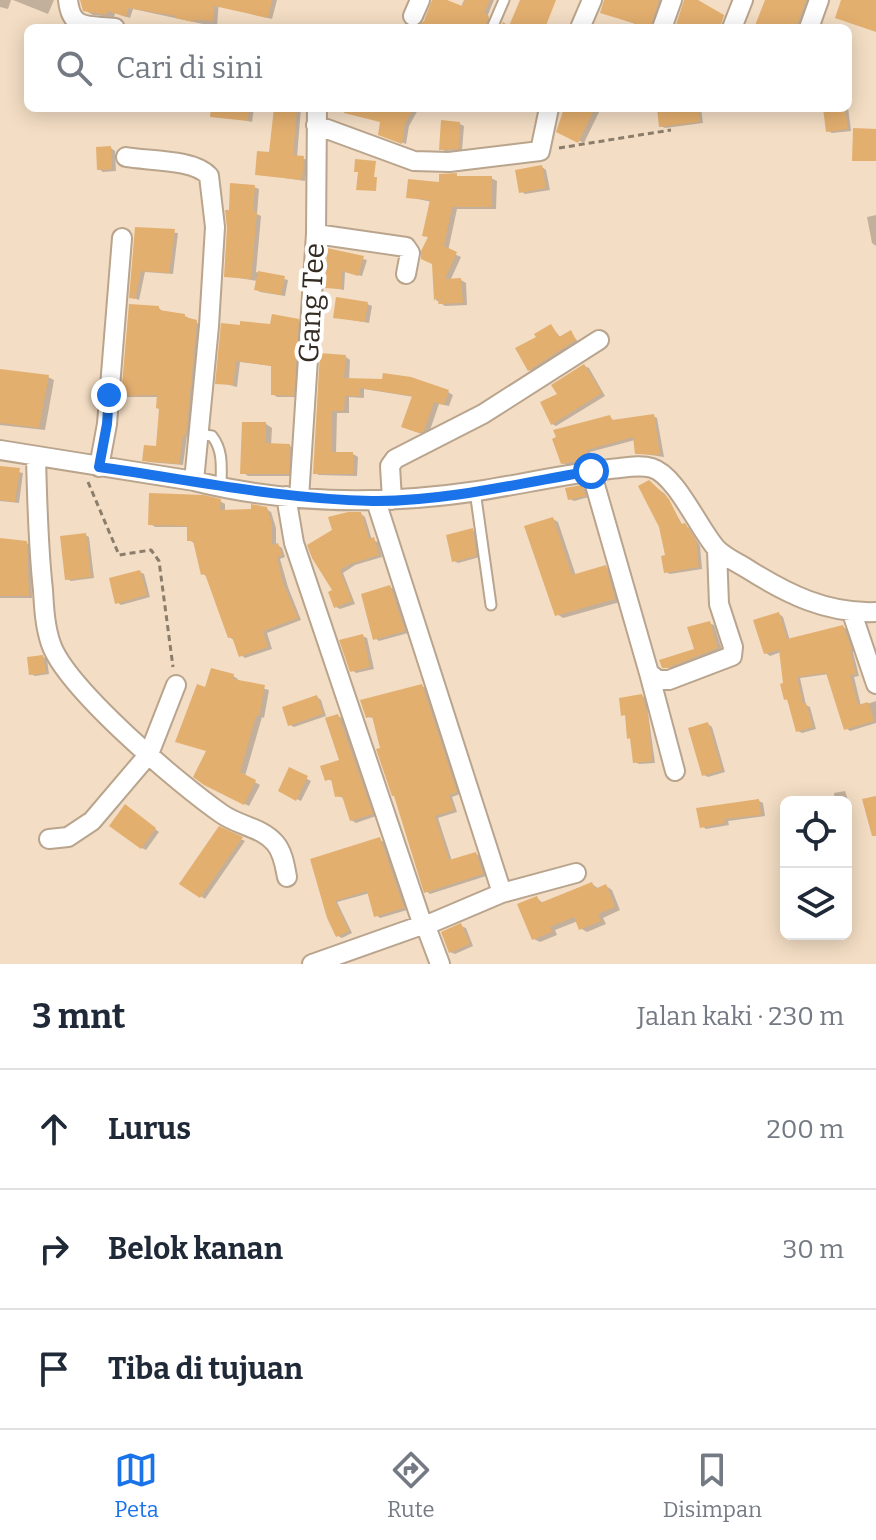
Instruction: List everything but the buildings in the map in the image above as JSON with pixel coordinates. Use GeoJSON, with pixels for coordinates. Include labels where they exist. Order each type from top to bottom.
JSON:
{"type":"FeatureCollection","features":[{"type":"Feature","properties":{"kind":"street"},"geometry":{"type":"LineString","coordinates":[[68,0],[69,14],[80,24]]}},
{"type":"Feature","properties":{"kind":"street"},"geometry":{"type":"LineString","coordinates":[[582,24],[592,0]]}},
{"type":"Feature","properties":{"kind":"street"},"geometry":{"type":"LineString","coordinates":[[663,24],[672,0]]}},
{"type":"Feature","properties":{"kind":"street"},"geometry":{"type":"LineString","coordinates":[[734,24],[743,0]]}},
{"type":"Feature","properties":{"kind":"street"},"geometry":{"type":"LineString","coordinates":[[810,24],[819,0]]}},
{"type":"Feature","properties":{"kind":"street"},"geometry":{"type":"LineString","coordinates":[[317,116],[414,161],[449,162],[540,151],[548,112]]}},
{"type":"Feature","properties":{"kind":"street","name":"Gang Tee"},"geometry":{"type":"LineString","coordinates":[[317,116],[316,234],[292,497],[294,543],[440,964]]}},
{"type":"Feature","properties":{"kind":"street"},"geometry":{"type":"LineString","coordinates":[[126,157],[191,167],[209,176],[215,227],[194,481]]}},
{"type":"Feature","properties":{"kind":"street"},"geometry":{"type":"LineString","coordinates":[[316,234],[406,247],[410,253],[406,274]]}},
{"type":"Feature","properties":{"kind":"street"},"geometry":{"type":"LineString","coordinates":[[90,465],[107,424],[122,238]]}},
{"type":"Feature","properties":{"kind":"street"},"geometry":{"type":"LineString","coordinates":[[502,893],[384,500],[390,466],[395,459],[483,414],[599,340]]}},
{"type":"Feature","properties":{"kind":"street"},"geometry":{"type":"LineString","coordinates":[[0,450],[292,497],[384,500],[475,491],[591,471],[639,466],[655,468],[668,479],[717,550],[783,591],[852,613],[876,612]]}},
{"type":"Feature","properties":{"kind":"street"},"geometry":{"type":"LineString","coordinates":[[36,456],[39,554],[46,618],[52,646],[71,678],[149,754],[224,816],[270,839],[282,855],[287,877]]}},
{"type":"Feature","properties":{"kind":"street"},"geometry":{"type":"LineString","coordinates":[[591,471],[675,771]]}},
{"type":"Feature","properties":{"kind":"street"},"geometry":{"type":"LineString","coordinates":[[649,673],[658,680],[669,680],[732,656],[733,647],[719,604],[717,550]]}},
{"type":"Feature","properties":{"kind":"street"},"geometry":{"type":"LineString","coordinates":[[852,613],[876,684]]}},
{"type":"Feature","properties":{"kind":"street"},"geometry":{"type":"LineString","coordinates":[[49,839],[68,837],[92,821],[149,754],[176,685]]}},
{"type":"Feature","properties":{"kind":"street"},"geometry":{"type":"LineString","coordinates":[[312,964],[502,893],[576,873]]}},
{"type":"Feature","properties":{"kind":"lane"},"geometry":{"type":"LineString","coordinates":[[494,24],[504,0]]}},
{"type":"Feature","properties":{"kind":"lane"},"geometry":{"type":"LineString","coordinates":[[198,434],[212,436],[218,444],[221,451],[221,487]]}},
{"type":"Feature","properties":{"kind":"lane"},"geometry":{"type":"LineString","coordinates":[[475,491],[491,605]]}},
{"type":"Feature","properties":{"kind":"path"},"geometry":{"type":"LineString","coordinates":[[540,151],[671,130]]}},
{"type":"Feature","properties":{"kind":"path"},"geometry":{"type":"LineString","coordinates":[[90,465],[119,555],[151,550],[159,561],[176,685]]}},
{"type":"Feature","properties":{"kind":"route"},"geometry":{"type":"LineString","coordinates":[[109,395],[99,467],[221,487],[299,498],[376,501],[475,491],[591,471]]}}]}
